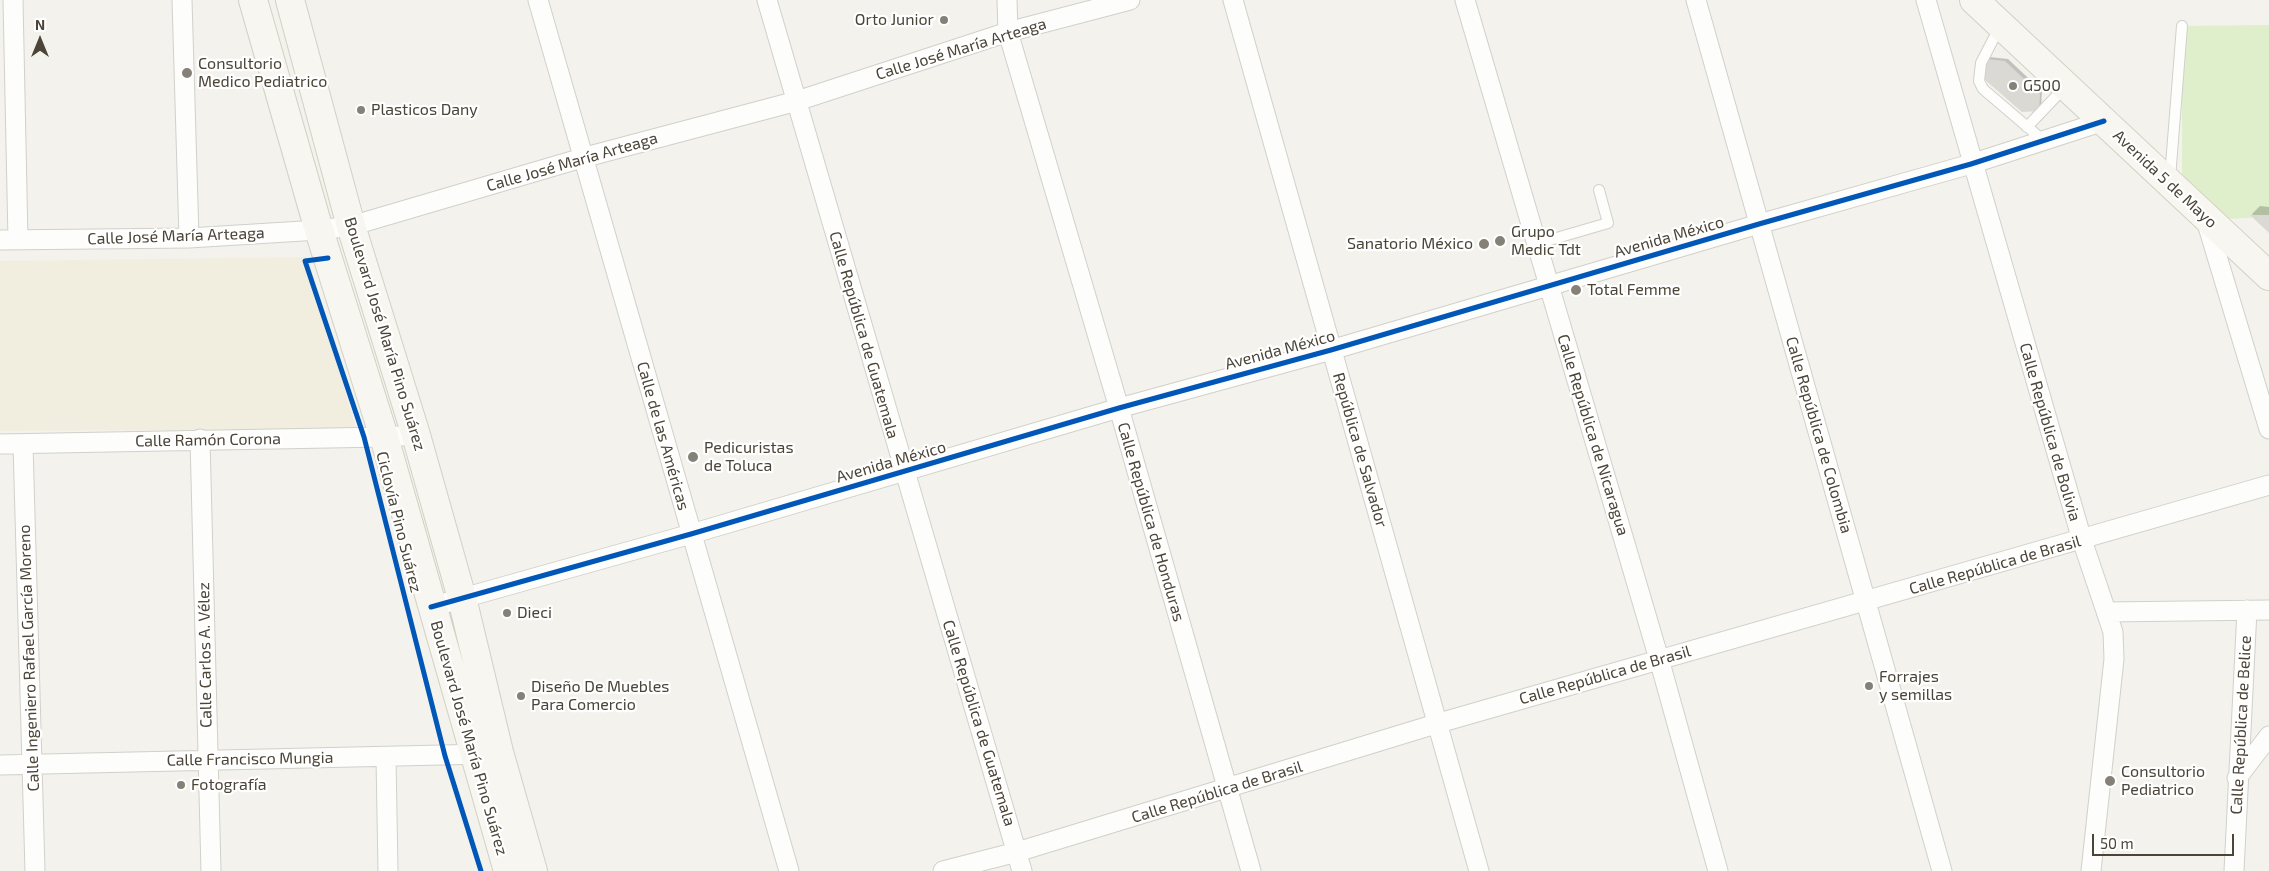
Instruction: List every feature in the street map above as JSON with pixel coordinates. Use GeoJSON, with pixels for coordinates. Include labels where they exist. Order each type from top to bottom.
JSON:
{"type":"FeatureCollection","features":[{"type":"Feature","properties":{"kind":"main road","name":"Boulevard José María Pino Suárez"},"geometry":{"type":"LineString","coordinates":[[254,0],[319,230],[384,437],[431,607],[534,871]]}},
{"type":"Feature","properties":{"kind":"main road","name":"Boulevard José María Pino Suárez"},"geometry":{"type":"LineString","coordinates":[[290,0],[351,226],[416,434],[462,598],[508,871]]}},
{"type":"Feature","properties":{"kind":"main road","name":"Avenida 5 de Mayo"},"geometry":{"type":"LineString","coordinates":[[1974,0],[2269,276]]}},
{"type":"Feature","properties":{"kind":"street"},"geometry":{"type":"LineString","coordinates":[[9,240],[13,0]]}},
{"type":"Feature","properties":{"kind":"street"},"geometry":{"type":"LineString","coordinates":[[182,0],[189,238]]}},
{"type":"Feature","properties":{"kind":"street","name":"Calle de las Américas"},"geometry":{"type":"LineString","coordinates":[[538,0],[789,871]]}},
{"type":"Feature","properties":{"kind":"street","name":"Calle República de Guatemala"},"geometry":{"type":"LineString","coordinates":[[767,0],[1022,871]]}},
{"type":"Feature","properties":{"kind":"street","name":"Calle República de Honduras"},"geometry":{"type":"LineString","coordinates":[[1007,0],[1008,32],[1119,408],[1252,871]]}},
{"type":"Feature","properties":{"kind":"street","name":"Calle José María Arteaga"},"geometry":{"type":"LineString","coordinates":[[9,240],[189,238],[319,230],[351,226],[582,158],[796,101],[1008,32],[1130,0]]}},
{"type":"Feature","properties":{"kind":"street","name":"República de Salvador"},"geometry":{"type":"LineString","coordinates":[[1233,0],[1439,723],[1479,871]]}},
{"type":"Feature","properties":{"kind":"street","name":"Calle República de Nicaragua"},"geometry":{"type":"LineString","coordinates":[[1465,0],[1659,659],[1718,871]]}},
{"type":"Feature","properties":{"kind":"street","name":"Calle República de Colombia"},"geometry":{"type":"LineString","coordinates":[[1696,0],[1942,871]]}},
{"type":"Feature","properties":{"kind":"street","name":"Calle República de Bolivia"},"geometry":{"type":"LineString","coordinates":[[1926,0],[2082,540],[2113,632],[2114,659],[2091,871]]}},
{"type":"Feature","properties":{"kind":"street","name":"Avenida México"},"geometry":{"type":"LineString","coordinates":[[431,607],[692,534],[1119,408],[1332,350],[1759,224],[1972,164],[2104,121]]}},
{"type":"Feature","properties":{"kind":"street"},"geometry":{"type":"LineString","coordinates":[[2206,218],[2269,430]]}},
{"type":"Feature","properties":{"kind":"street","name":"Calle Ramón Corona"},"geometry":{"type":"LineString","coordinates":[[0,444],[384,437],[416,434]]}},
{"type":"Feature","properties":{"kind":"street","name":"Calle Carlos A. Vélez"},"geometry":{"type":"LineString","coordinates":[[200,439],[211,871]]}},
{"type":"Feature","properties":{"kind":"street","name":"Calle Ingeniero Rafael García Moreno"},"geometry":{"type":"LineString","coordinates":[[23,444],[35,871]]}},
{"type":"Feature","properties":{"kind":"street","name":"Calle República de Brasil"},"geometry":{"type":"LineString","coordinates":[[944,871],[1017,852],[1228,789],[1439,723],[2269,485]]}},
{"type":"Feature","properties":{"kind":"street","name":"Calle República de Belice"},"geometry":{"type":"LineString","coordinates":[[2234,871],[2237,778],[2247,610]]}},
{"type":"Feature","properties":{"kind":"street"},"geometry":{"type":"LineString","coordinates":[[2106,612],[2269,610]]}},
{"type":"Feature","properties":{"kind":"street"},"geometry":{"type":"LineString","coordinates":[[2237,778],[2269,736]]}},
{"type":"Feature","properties":{"kind":"street","name":"Calle Francisco Mungia"},"geometry":{"type":"LineString","coordinates":[[0,766],[487,754]]}},
{"type":"Feature","properties":{"kind":"street"},"geometry":{"type":"LineString","coordinates":[[386,757],[388,871]]}},
{"type":"Feature","properties":{"kind":"lane"},"geometry":{"type":"LineString","coordinates":[[2001,25],[1981,63],[1979,81],[1984,89],[2044,141]]}},
{"type":"Feature","properties":{"kind":"lane"},"geometry":{"type":"LineString","coordinates":[[2170,184],[2182,26]]}},
{"type":"Feature","properties":{"kind":"lane"},"geometry":{"type":"LineString","coordinates":[[2027,127],[2066,86]]}},
{"type":"Feature","properties":{"kind":"lane"},"geometry":{"type":"LineString","coordinates":[[1536,244],[1608,223],[1599,190]]}},
{"type":"Feature","properties":{"kind":"shaded area"},"geometry":{"type":"Polygon","coordinates":[[[308,257],[356,429],[0,431],[0,261],[308,257]]]}},
{"type":"Feature","properties":{"kind":"green space"},"geometry":{"type":"Polygon","coordinates":[[[2269,25],[2269,217],[2228,219],[2182,174],[2182,26],[2269,25]]]}},
{"type":"Feature","properties":{"kind":"building","name":"G500"},"geometry":{"type":"Polygon","coordinates":[[[1986,59],[2005,61],[2040,94],[2039,111],[2022,112],[1984,79],[1986,59]]]}},
{"type":"Feature","properties":{"kind":"building"},"geometry":{"type":"Polygon","coordinates":[[[2250,215],[2269,215],[2269,233],[2250,215]]]}},
{"type":"Feature","properties":{"kind":"cycle path"},"geometry":{"type":"LineString","coordinates":[[431,607],[691,534],[1119,408],[1331,350],[1759,224],[1971,164],[2104,121]]}},
{"type":"Feature","properties":{"kind":"cycle path","name":"Ciclovía Pino Suárez"},"geometry":{"type":"LineString","coordinates":[[328,258],[305,261],[364,437],[445,756],[481,871]]}},
{"type":"Feature","properties":{"kind":"place","name":"Orto Junior"},"geometry":{"type":"Point","coordinates":[944,20]}},
{"type":"Feature","properties":{"kind":"place","name":"Consultorio Medico Pediatrico"},"geometry":{"type":"Point","coordinates":[187,73]}},
{"type":"Feature","properties":{"kind":"place","name":"G500"},"geometry":{"type":"Point","coordinates":[2013,86]}},
{"type":"Feature","properties":{"kind":"place","name":"Plasticos Dany"},"geometry":{"type":"Point","coordinates":[361,110]}},
{"type":"Feature","properties":{"kind":"place","name":"Grupo Medic Tdt"},"geometry":{"type":"Point","coordinates":[1500,241]}},
{"type":"Feature","properties":{"kind":"place","name":"Sanatorio México"},"geometry":{"type":"Point","coordinates":[1484,244]}},
{"type":"Feature","properties":{"kind":"place","name":"Total Femme"},"geometry":{"type":"Point","coordinates":[1576,290]}},
{"type":"Feature","properties":{"kind":"place","name":"Pedicuristas de Toluca"},"geometry":{"type":"Point","coordinates":[693,457]}},
{"type":"Feature","properties":{"kind":"place","name":"Dieci"},"geometry":{"type":"Point","coordinates":[507,613]}},
{"type":"Feature","properties":{"kind":"place","name":"Forrajes y semillas"},"geometry":{"type":"Point","coordinates":[1869,686]}},
{"type":"Feature","properties":{"kind":"place","name":"Diseño De Muebles Para Comercio"},"geometry":{"type":"Point","coordinates":[521,696]}},
{"type":"Feature","properties":{"kind":"place","name":"Consultorio Pediatrico"},"geometry":{"type":"Point","coordinates":[2110,781]}},
{"type":"Feature","properties":{"kind":"place","name":"Fotografía"},"geometry":{"type":"Point","coordinates":[181,785]}}]}
